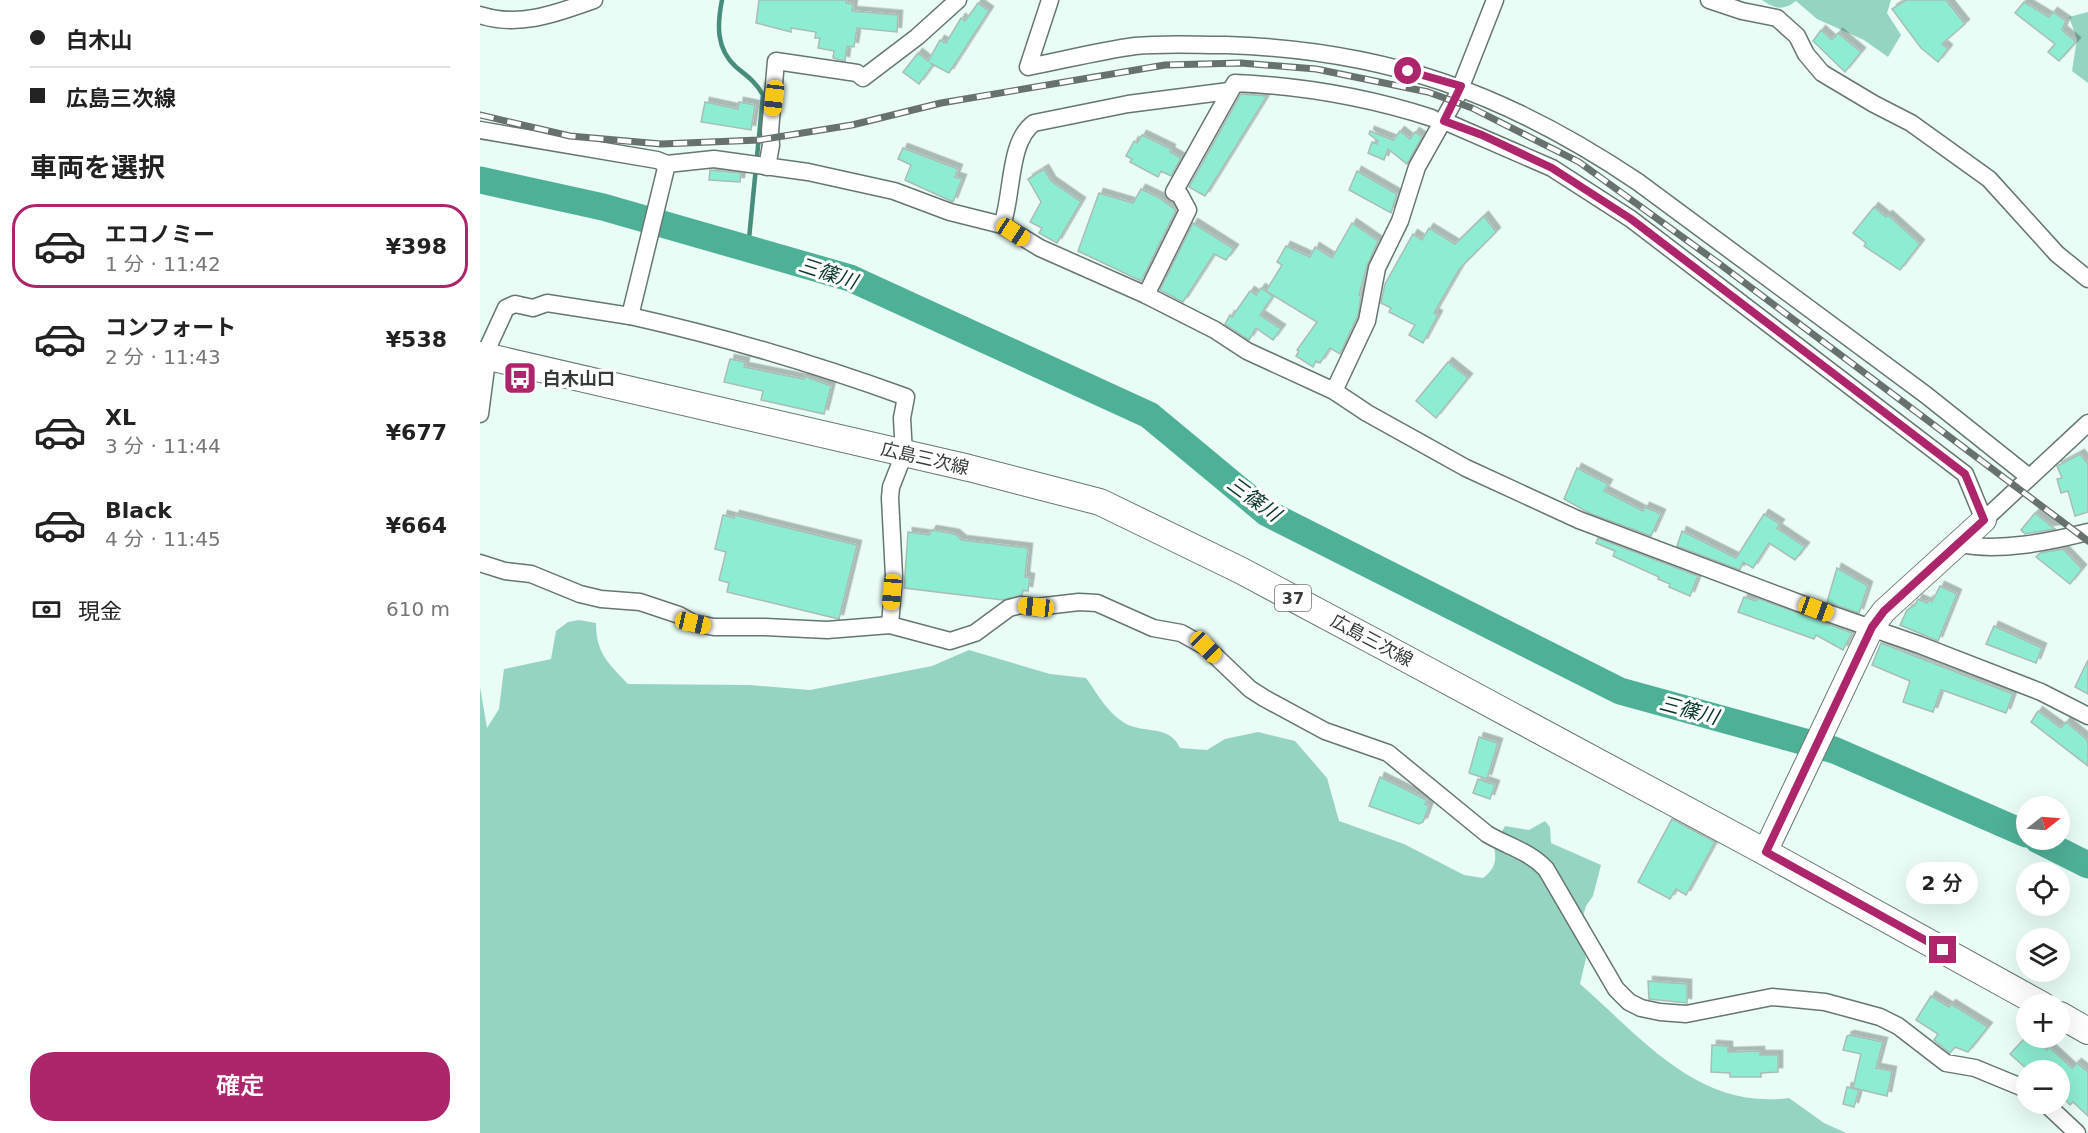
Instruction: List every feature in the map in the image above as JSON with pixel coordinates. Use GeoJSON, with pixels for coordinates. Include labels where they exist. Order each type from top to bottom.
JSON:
{"type":"FeatureCollection","features":[{"type":"Feature","properties":{"kind":"main road","name":"広島三次線"},"geometry":{"type":"LineString","coordinates":[[483,356],[1100,502],[1251,576],[1766,852],[2022,994]]}},
{"type":"Feature","properties":{"kind":"main road"},"geometry":{"type":"LineString","coordinates":[[2070,1021],[2088,1031]]}},
{"type":"Feature","properties":{"kind":"street"},"geometry":{"type":"LineString","coordinates":[[480,15],[497,19],[524,20],[556,13],[594,0]]}},
{"type":"Feature","properties":{"kind":"street"},"geometry":{"type":"LineString","coordinates":[[767,167],[771,145],[770,131],[776,61],[857,73],[863,78],[917,37],[958,0]]}},
{"type":"Feature","properties":{"kind":"street"},"geometry":{"type":"LineString","coordinates":[[1050,0],[1028,67],[1137,46],[1262,46],[1298,49],[1390,66],[1461,86],[1557,132],[1638,182],[1926,395],[2029,477]]}},
{"type":"Feature","properties":{"kind":"street"},"geometry":{"type":"LineString","coordinates":[[1334,391],[1367,321],[1377,268],[1400,221],[1417,167],[1438,119],[1461,86],[1495,0]]}},
{"type":"Feature","properties":{"kind":"street"},"geometry":{"type":"LineString","coordinates":[[1709,0],[1742,11],[1777,18],[1797,36],[1806,54],[1822,73],[1911,123],[1989,179],[2057,254],[2088,279]]}},
{"type":"Feature","properties":{"kind":"street"},"geometry":{"type":"LineString","coordinates":[[1146,295],[1188,210],[1180,195],[1174,192],[1235,83],[1313,89],[1370,100],[1438,119],[1482,135],[1552,168],[1631,219],[1965,474],[1984,520]]}},
{"type":"Feature","properties":{"kind":"street"},"geometry":{"type":"LineString","coordinates":[[1002,225],[1014,159],[1027,128],[1034,123],[1128,104],[1230,91]]}},
{"type":"Feature","properties":{"kind":"street"},"geometry":{"type":"LineString","coordinates":[[480,130],[657,160],[666,167],[714,159],[808,172],[894,191],[950,212],[1002,225],[1040,248],[1146,295],[1215,330],[1247,351],[1334,391],[1367,413],[1466,468],[1579,520],[1799,603],[1872,627],[2041,692],[2088,716]]}},
{"type":"Feature","properties":{"kind":"street"},"geometry":{"type":"LineString","coordinates":[[631,311],[666,167]]}},
{"type":"Feature","properties":{"kind":"street"},"geometry":{"type":"LineString","coordinates":[[480,414],[483,356],[506,308],[515,304],[533,308],[547,303],[631,311],[792,358],[906,397],[902,418],[904,454],[891,487],[890,498],[894,576],[890,624]]}},
{"type":"Feature","properties":{"kind":"street"},"geometry":{"type":"LineString","coordinates":[[1766,852],[1872,627],[1884,611],[2088,423]]}},
{"type":"Feature","properties":{"kind":"street"},"geometry":{"type":"LineString","coordinates":[[1959,544],[1977,547],[2026,543],[2088,532]]}},
{"type":"Feature","properties":{"kind":"street"},"geometry":{"type":"LineString","coordinates":[[480,563],[505,572],[531,574],[601,599],[640,602],[679,615],[693,623],[714,627],[827,630],[890,624],[950,641],[975,633],[1009,608],[1079,602],[1097,603],[1153,628],[1181,633],[1206,647],[1250,689],[1304,722],[1341,738],[1388,753],[1487,834],[1538,860],[1552,879],[1616,989],[1629,1002],[1660,1012],[1686,1014],[1772,997],[1826,1002],[1889,1022],[1946,1063],[1975,1068],[2016,1085]]}},
{"type":"Feature","properties":{"kind":"street"},"geometry":{"type":"LineString","coordinates":[[2057,1114],[2077,1133]]}},
{"type":"Feature","properties":{"kind":"green space"},"geometry":{"type":"Polygon","coordinates":[[[1762,0],[1891,0],[1887,13],[1901,35],[1888,57],[1864,40],[1817,19],[1796,1],[1779,8],[1762,0]]]}},
{"type":"Feature","properties":{"kind":"green space"},"geometry":{"type":"Polygon","coordinates":[[[2088,12],[2088,83],[2072,71],[2077,39],[2069,17],[2088,12]]]}},
{"type":"Feature","properties":{"kind":"green space"},"geometry":{"type":"Polygon","coordinates":[[[579,620],[596,623],[598,642],[604,657],[628,684],[750,685],[810,690],[932,666],[969,650],[1050,674],[1086,678],[1117,718],[1130,726],[1169,735],[1180,748],[1207,750],[1225,739],[1258,732],[1295,741],[1327,778],[1339,821],[1404,844],[1464,875],[1483,878],[1493,868],[1494,846],[1505,826],[1529,830],[1545,821],[1550,827],[1551,843],[1601,865],[1593,896],[1586,906],[1578,932],[1586,958],[1580,984],[1649,1047],[1699,1081],[1727,1093],[1756,1099],[1789,1098],[1824,1123],[1846,1133],[480,1133],[480,687],[487,728],[499,709],[504,669],[551,659],[556,631],[568,622],[579,620]]]}},
{"type":"Feature","properties":{"kind":"building"},"geometry":{"type":"Polygon","coordinates":[[[759,0],[847,0],[846,3],[853,4],[852,11],[898,15],[897,32],[857,28],[854,47],[847,46],[845,61],[833,58],[834,51],[818,48],[820,38],[815,38],[816,32],[791,28],[791,32],[756,23],[759,0]]]}},
{"type":"Feature","properties":{"kind":"building"},"geometry":{"type":"Polygon","coordinates":[[[1906,0],[1946,0],[1965,24],[1942,44],[1948,49],[1938,62],[1921,48],[1892,9],[1906,0]]]}},
{"type":"Feature","properties":{"kind":"building"},"geometry":{"type":"Polygon","coordinates":[[[2024,2],[2049,17],[2053,12],[2066,21],[2062,30],[2076,42],[2059,61],[2048,52],[2055,44],[2015,13],[2024,2]]]}},
{"type":"Feature","properties":{"kind":"building"},"geometry":{"type":"Polygon","coordinates":[[[978,3],[989,11],[949,73],[930,63],[933,65],[919,84],[903,72],[918,53],[928,61],[940,40],[946,43],[961,18],[965,21],[978,3]]]}},
{"type":"Feature","properties":{"kind":"building"},"geometry":{"type":"Polygon","coordinates":[[[1821,30],[1832,40],[1838,33],[1861,52],[1845,72],[1813,41],[1821,30]]]}},
{"type":"Feature","properties":{"kind":"building"},"geometry":{"type":"Polygon","coordinates":[[[1241,94],[1267,96],[1205,196],[1189,187],[1241,94]]]}},
{"type":"Feature","properties":{"kind":"building"},"geometry":{"type":"Polygon","coordinates":[[[705,102],[738,109],[739,102],[755,105],[751,130],[701,122],[705,102]]]}},
{"type":"Feature","properties":{"kind":"building"},"geometry":{"type":"Polygon","coordinates":[[[1370,131],[1393,140],[1400,131],[1410,139],[1415,132],[1422,137],[1407,164],[1388,149],[1384,160],[1368,153],[1372,142],[1377,144],[1378,141],[1369,134],[1370,131]]]}},
{"type":"Feature","properties":{"kind":"building"},"geometry":{"type":"Polygon","coordinates":[[[1142,135],[1171,149],[1170,152],[1181,158],[1171,176],[1161,171],[1158,177],[1130,162],[1132,159],[1126,156],[1134,141],[1137,143],[1142,135]]]}},
{"type":"Feature","properties":{"kind":"building"},"geometry":{"type":"Polygon","coordinates":[[[903,148],[958,169],[955,177],[962,179],[953,202],[905,180],[911,165],[898,159],[903,148]]]}},
{"type":"Feature","properties":{"kind":"building"},"geometry":{"type":"Polygon","coordinates":[[[1044,169],[1051,181],[1081,202],[1057,243],[1039,233],[1042,228],[1030,222],[1041,202],[1028,179],[1044,169]]]}},
{"type":"Feature","properties":{"kind":"building"},"geometry":{"type":"Polygon","coordinates":[[[710,170],[741,173],[740,182],[709,180],[710,170]]]}},
{"type":"Feature","properties":{"kind":"building"},"geometry":{"type":"Polygon","coordinates":[[[1357,171],[1397,194],[1391,213],[1349,190],[1357,171]]]}},
{"type":"Feature","properties":{"kind":"building"},"geometry":{"type":"Polygon","coordinates":[[[1141,189],[1158,197],[1176,210],[1141,281],[1078,251],[1099,193],[1133,203],[1141,189]]]}},
{"type":"Feature","properties":{"kind":"building"},"geometry":{"type":"Polygon","coordinates":[[[1874,207],[1886,217],[1888,215],[1920,244],[1900,270],[1864,246],[1866,243],[1853,233],[1874,207]]]}},
{"type":"Feature","properties":{"kind":"building"},"geometry":{"type":"Polygon","coordinates":[[[1484,216],[1496,232],[1460,268],[1434,313],[1438,315],[1423,343],[1409,335],[1415,325],[1389,312],[1391,308],[1381,303],[1385,284],[1413,234],[1422,240],[1429,228],[1455,244],[1484,216]]]}},
{"type":"Feature","properties":{"kind":"building"},"geometry":{"type":"Polygon","coordinates":[[[1193,223],[1234,249],[1226,260],[1214,254],[1183,302],[1160,290],[1193,223]]]}},
{"type":"Feature","properties":{"kind":"building"},"geometry":{"type":"Polygon","coordinates":[[[1352,223],[1378,241],[1367,266],[1359,295],[1361,296],[1358,315],[1340,354],[1330,348],[1320,363],[1316,361],[1313,367],[1296,356],[1299,351],[1297,350],[1317,322],[1266,291],[1282,265],[1277,262],[1286,246],[1310,257],[1315,247],[1332,258],[1352,223]]]}},
{"type":"Feature","properties":{"kind":"building"},"geometry":{"type":"Polygon","coordinates":[[[1261,288],[1273,296],[1260,315],[1281,329],[1273,340],[1256,328],[1249,340],[1225,324],[1250,291],[1256,295],[1261,288]]]}},
{"type":"Feature","properties":{"kind":"building"},"geometry":{"type":"Polygon","coordinates":[[[730,359],[745,362],[744,367],[804,379],[804,376],[831,386],[824,414],[761,400],[763,391],[724,382],[730,359]]]}},
{"type":"Feature","properties":{"kind":"building"},"geometry":{"type":"Polygon","coordinates":[[[1448,362],[1468,378],[1436,418],[1416,401],[1448,362]]]}},
{"type":"Feature","properties":{"kind":"building"},"geometry":{"type":"Polygon","coordinates":[[[2080,454],[2088,464],[2088,512],[2075,516],[2068,491],[2061,493],[2057,479],[2062,478],[2057,466],[2080,454]]]}},
{"type":"Feature","properties":{"kind":"building"},"geometry":{"type":"Polygon","coordinates":[[[1577,468],[1608,484],[1604,491],[1643,511],[1645,507],[1661,514],[1651,536],[1589,513],[1564,499],[1577,468]]]}},
{"type":"Feature","properties":{"kind":"building"},"geometry":{"type":"Polygon","coordinates":[[[2035,513],[2055,529],[2025,534],[2021,530],[2035,513]]]}},
{"type":"Feature","properties":{"kind":"building"},"geometry":{"type":"Polygon","coordinates":[[[1764,514],[1780,524],[1777,528],[1805,547],[1795,560],[1769,543],[1753,568],[1743,562],[1740,570],[1677,546],[1682,531],[1736,558],[1764,514]]]}},
{"type":"Feature","properties":{"kind":"building"},"geometry":{"type":"Polygon","coordinates":[[[723,515],[734,518],[735,515],[857,545],[839,619],[727,592],[729,583],[719,580],[726,552],[715,549],[723,515]]]}},
{"type":"Feature","properties":{"kind":"building"},"geometry":{"type":"Polygon","coordinates":[[[932,530],[955,534],[962,540],[1028,548],[1025,577],[1030,578],[1028,591],[1023,590],[1022,595],[1003,600],[904,588],[908,532],[929,535],[932,530]]]}},
{"type":"Feature","properties":{"kind":"building"},"geometry":{"type":"Polygon","coordinates":[[[1598,538],[1698,576],[1690,596],[1669,587],[1670,584],[1658,579],[1659,577],[1613,556],[1615,551],[1596,543],[1598,538]]]}},
{"type":"Feature","properties":{"kind":"building"},"geometry":{"type":"Polygon","coordinates":[[[2063,549],[2082,569],[2070,584],[2036,557],[2040,553],[2063,549]]]}},
{"type":"Feature","properties":{"kind":"building"},"geometry":{"type":"Polygon","coordinates":[[[1837,568],[1868,586],[1859,613],[1827,602],[1837,568]]]}},
{"type":"Feature","properties":{"kind":"building"},"geometry":{"type":"Polygon","coordinates":[[[1940,586],[1957,594],[1938,641],[1900,625],[1907,610],[1915,605],[1918,599],[1927,603],[1929,600],[1932,602],[1940,586]]]}},
{"type":"Feature","properties":{"kind":"building"},"geometry":{"type":"Polygon","coordinates":[[[1744,597],[1756,601],[1757,598],[1852,633],[1843,650],[1816,635],[1814,639],[1738,612],[1744,597]]]}},
{"type":"Feature","properties":{"kind":"building"},"geometry":{"type":"Polygon","coordinates":[[[1994,626],[2042,648],[2036,663],[1986,644],[1994,626]]]}},
{"type":"Feature","properties":{"kind":"building"},"geometry":{"type":"Polygon","coordinates":[[[1881,643],[2013,694],[2006,713],[1941,690],[1933,712],[1903,702],[1910,681],[1872,665],[1881,643]]]}},
{"type":"Feature","properties":{"kind":"building"},"geometry":{"type":"Polygon","coordinates":[[[2088,660],[2088,694],[2075,687],[2088,660]]]}},
{"type":"Feature","properties":{"kind":"building"},"geometry":{"type":"Polygon","coordinates":[[[2038,711],[2061,728],[2066,722],[2084,737],[2088,742],[2088,766],[2031,722],[2038,711]]]}},
{"type":"Feature","properties":{"kind":"building"},"geometry":{"type":"Polygon","coordinates":[[[1479,737],[1498,743],[1487,779],[1469,773],[1479,737]]]}},
{"type":"Feature","properties":{"kind":"building"},"geometry":{"type":"Polygon","coordinates":[[[1380,777],[1427,800],[1425,804],[1429,806],[1423,822],[1419,824],[1369,806],[1380,777]]]}},
{"type":"Feature","properties":{"kind":"building"},"geometry":{"type":"Polygon","coordinates":[[[1478,779],[1495,785],[1490,799],[1473,793],[1478,779]]]}},
{"type":"Feature","properties":{"kind":"building"},"geometry":{"type":"Polygon","coordinates":[[[1672,819],[1715,842],[1686,895],[1676,889],[1670,899],[1638,882],[1672,819]]]}},
{"type":"Feature","properties":{"kind":"building"},"geometry":{"type":"Polygon","coordinates":[[[1648,981],[1687,984],[1687,1003],[1649,999],[1648,981]]]}},
{"type":"Feature","properties":{"kind":"building"},"geometry":{"type":"Polygon","coordinates":[[[1931,996],[1949,1007],[1951,1004],[1988,1027],[1968,1052],[1955,1047],[1950,1053],[1934,1040],[1938,1034],[1916,1020],[1931,996]]]}},
{"type":"Feature","properties":{"kind":"building"},"geometry":{"type":"Polygon","coordinates":[[[1847,1036],[1883,1042],[1876,1068],[1892,1071],[1887,1096],[1853,1088],[1861,1054],[1843,1050],[1847,1036]]]}},
{"type":"Feature","properties":{"kind":"building"},"geometry":{"type":"Polygon","coordinates":[[[1712,1045],[1728,1046],[1728,1052],[1760,1051],[1760,1055],[1778,1055],[1778,1072],[1761,1073],[1761,1077],[1730,1077],[1730,1073],[1711,1072],[1712,1045]]]}},
{"type":"Feature","properties":{"kind":"building"},"geometry":{"type":"Polygon","coordinates":[[[2016,1048],[2045,1048],[2047,1050],[2050,1048],[2063,1060],[2017,1060],[2010,1054],[2016,1048]]]}},
{"type":"Feature","properties":{"kind":"building"},"geometry":{"type":"Polygon","coordinates":[[[2077,1063],[2088,1072],[2088,1116],[2073,1102],[2070,1105],[2070,1066],[2072,1068],[2077,1063]]]}},
{"type":"Feature","properties":{"kind":"building"},"geometry":{"type":"Polygon","coordinates":[[[1847,1087],[1859,1090],[1854,1107],[1843,1104],[1847,1087]]]}},
{"type":"Feature","properties":{"kind":"waterway"},"geometry":{"type":"LineString","coordinates":[[722,0],[719,18],[721,44],[729,60],[754,83],[763,95],[748,249]]}},
{"type":"Feature","properties":{"kind":"waterway","name":"三篠川"},"geometry":{"type":"LineString","coordinates":[[480,180],[603,207],[850,278],[1149,415],[1267,513],[1620,691],[1834,750],[2016,830]]}},
{"type":"Feature","properties":{"kind":"waterway","name":"三篠川"},"geometry":{"type":"LineString","coordinates":[[2058,850],[2088,865]]}},
{"type":"Feature","properties":{"kind":"railway"},"geometry":{"type":"LineString","coordinates":[[480,115],[570,136],[661,144],[759,140],[852,125],[941,103],[1165,65],[1241,63],[1316,69],[1428,92],[1472,108],[1579,162],[1721,265],[2088,541]]}},
{"type":"Feature","properties":{"kind":"place","name":"白木山口"},"geometry":{"type":"Point","coordinates":[520,378]}},
{"type":"Feature","properties":{"kind":"route"},"geometry":{"type":"LineString","coordinates":[[1408,71],[1461,86],[1444,121],[1482,135],[1552,168],[1631,219],[1773,330],[1923,440],[1965,474],[1984,520],[1884,611],[1872,627],[1766,852],[1943,950]]}}]}
